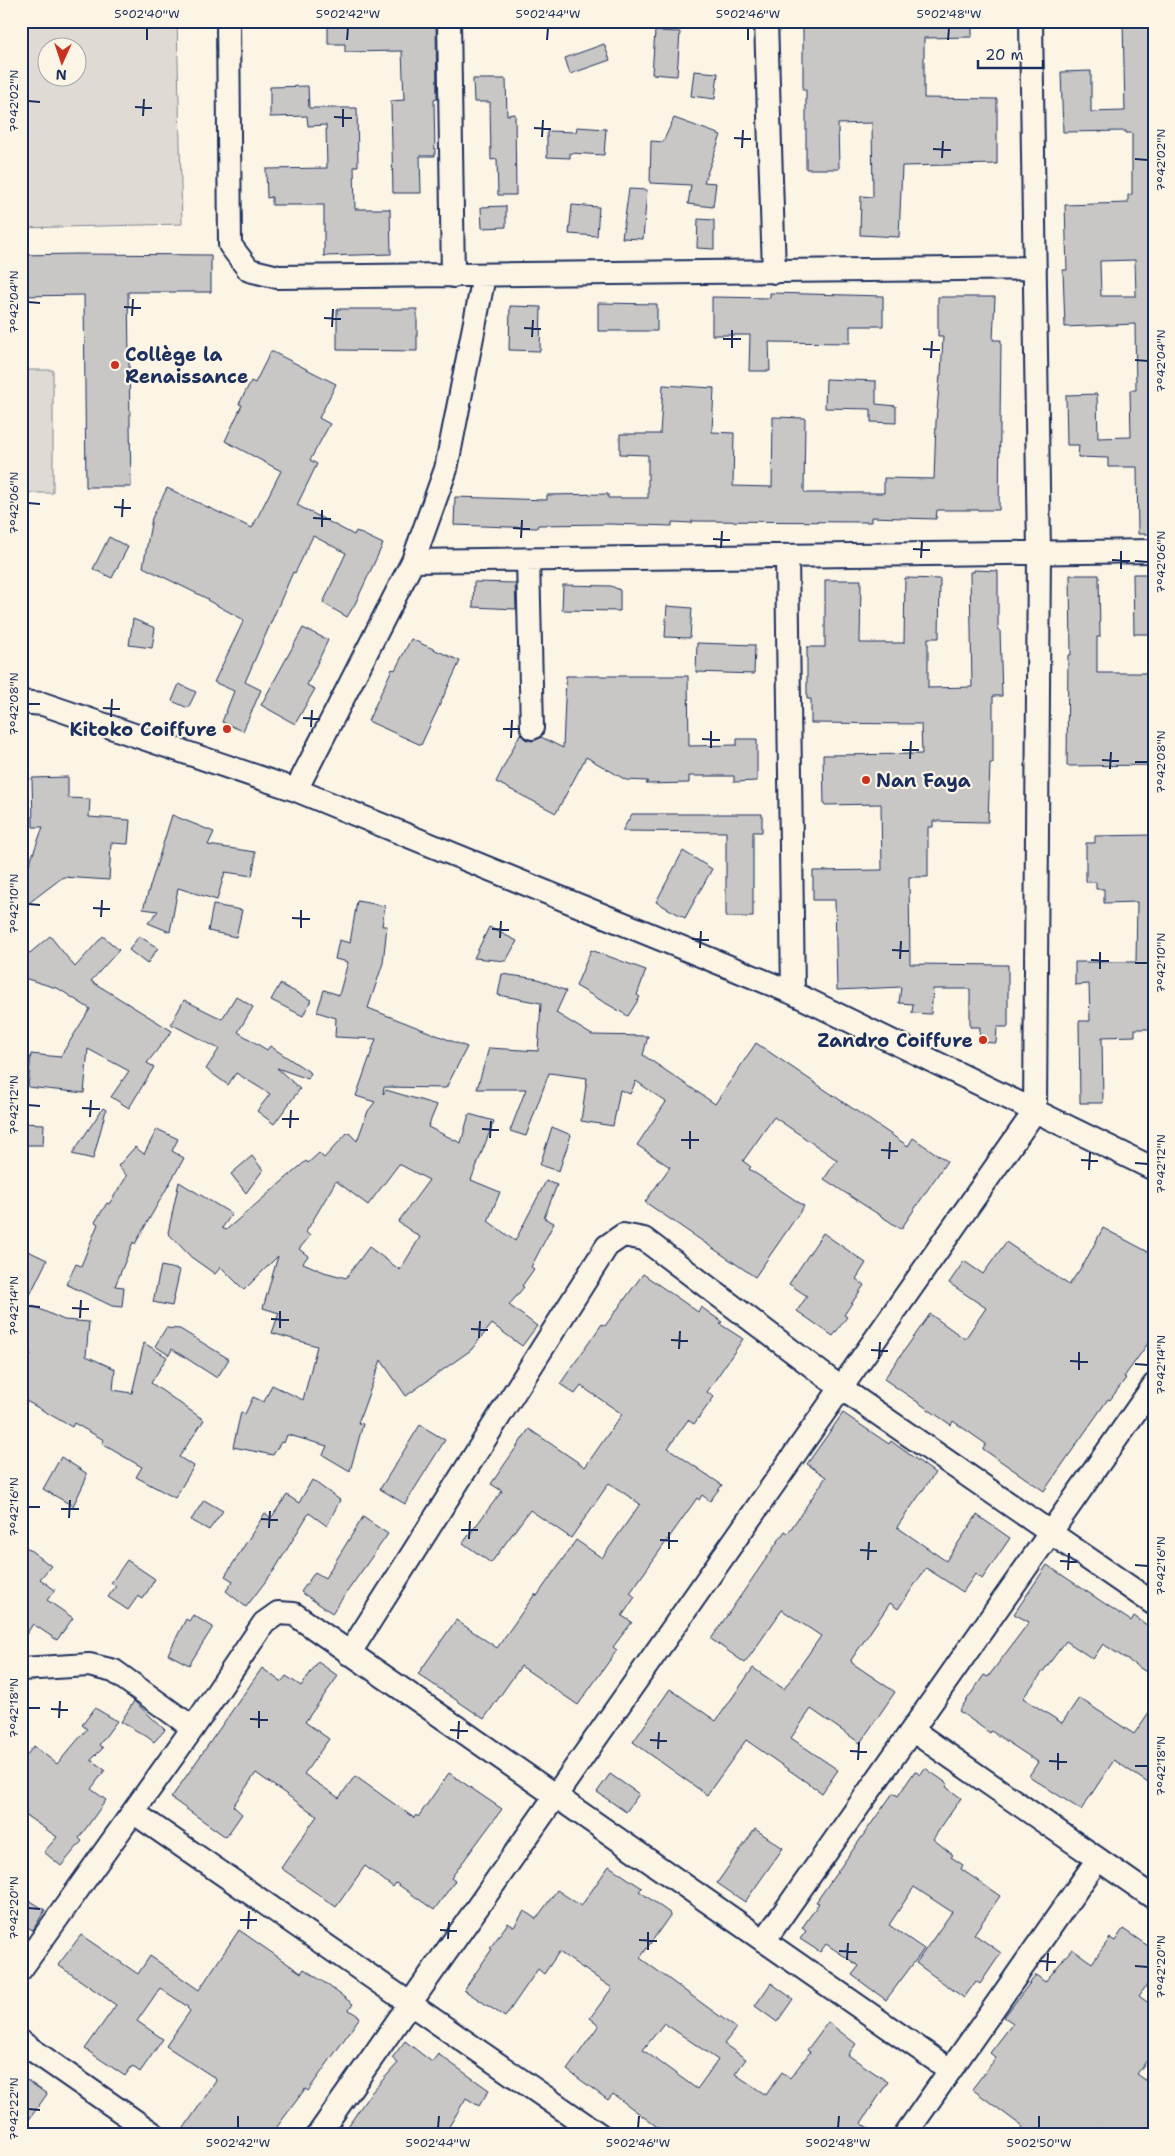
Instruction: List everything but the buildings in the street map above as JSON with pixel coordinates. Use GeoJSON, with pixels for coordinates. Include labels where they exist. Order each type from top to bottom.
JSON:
{"type":"FeatureCollection","features":[{"type":"Feature","properties":{"kind":"street"},"geometry":{"type":"LineString","coordinates":[[228,21],[230,245],[249,270],[278,277],[1034,268]]}},
{"type":"Feature","properties":{"kind":"street"},"geometry":{"type":"LineString","coordinates":[[448,21],[453,276]]}},
{"type":"Feature","properties":{"kind":"street"},"geometry":{"type":"LineString","coordinates":[[766,21],[774,272]]}},
{"type":"Feature","properties":{"kind":"street"},"geometry":{"type":"LineString","coordinates":[[318,2135],[1035,1111],[1039,552],[1031,21]]}},
{"type":"Feature","properties":{"kind":"street"},"geometry":{"type":"LineString","coordinates":[[296,790],[413,561],[446,469],[484,276]]}},
{"type":"Feature","properties":{"kind":"street"},"geometry":{"type":"LineString","coordinates":[[413,561],[1154,551]]}},
{"type":"Feature","properties":{"kind":"street"},"geometry":{"type":"LineString","coordinates":[[786,556],[793,994]]}},
{"type":"Feature","properties":{"kind":"street"},"geometry":{"type":"LineString","coordinates":[[528,560],[532,728]]}},
{"type":"Feature","properties":{"kind":"street"},"geometry":{"type":"LineString","coordinates":[[21,702],[43,704],[296,790],[793,994],[1154,1168]]}},
{"type":"Feature","properties":{"kind":"street"},"geometry":{"type":"LineString","coordinates":[[349,1654],[606,1246],[623,1235],[644,1239],[841,1388],[1154,1604]]}},
{"type":"Feature","properties":{"kind":"street"},"geometry":{"type":"LineString","coordinates":[[764,1941],[1154,1384]]}},
{"type":"Feature","properties":{"kind":"street"},"geometry":{"type":"LineString","coordinates":[[21,1969],[193,1728],[264,1623],[278,1613],[294,1614],[950,2070]]}},
{"type":"Feature","properties":{"kind":"street"},"geometry":{"type":"LineString","coordinates":[[21,1670],[89,1665],[114,1671],[193,1728]]}},
{"type":"Feature","properties":{"kind":"street"},"geometry":{"type":"LineString","coordinates":[[912,1730],[1154,1898]]}},
{"type":"Feature","properties":{"kind":"street"},"geometry":{"type":"LineString","coordinates":[[133,1812],[600,2135]]}},
{"type":"Feature","properties":{"kind":"street"},"geometry":{"type":"LineString","coordinates":[[905,2135],[1098,1859]]}},
{"type":"Feature","properties":{"kind":"street"},"geometry":{"type":"LineString","coordinates":[[21,2042],[155,2135]]}},
{"type":"Feature","properties":{"kind":"shaded area"},"geometry":{"type":"Polygon","coordinates":[[[177,21],[182,224],[21,228],[21,23],[177,21]]]}},
{"type":"Feature","properties":{"kind":"shaded area"},"geometry":{"type":"Polygon","coordinates":[[[21,370],[53,370],[53,493],[21,493],[21,370]]]}},
{"type":"Feature","properties":{"kind":"place","name":"Collège la Renaissance"},"geometry":{"type":"Point","coordinates":[115,365]}},
{"type":"Feature","properties":{"kind":"place","name":"Kitoko Coiffure"},"geometry":{"type":"Point","coordinates":[227,729]}},
{"type":"Feature","properties":{"kind":"place","name":"Nan Faya"},"geometry":{"type":"Point","coordinates":[866,780]}},
{"type":"Feature","properties":{"kind":"place","name":"Zandro Coiffure"},"geometry":{"type":"Point","coordinates":[983,1040]}}]}
